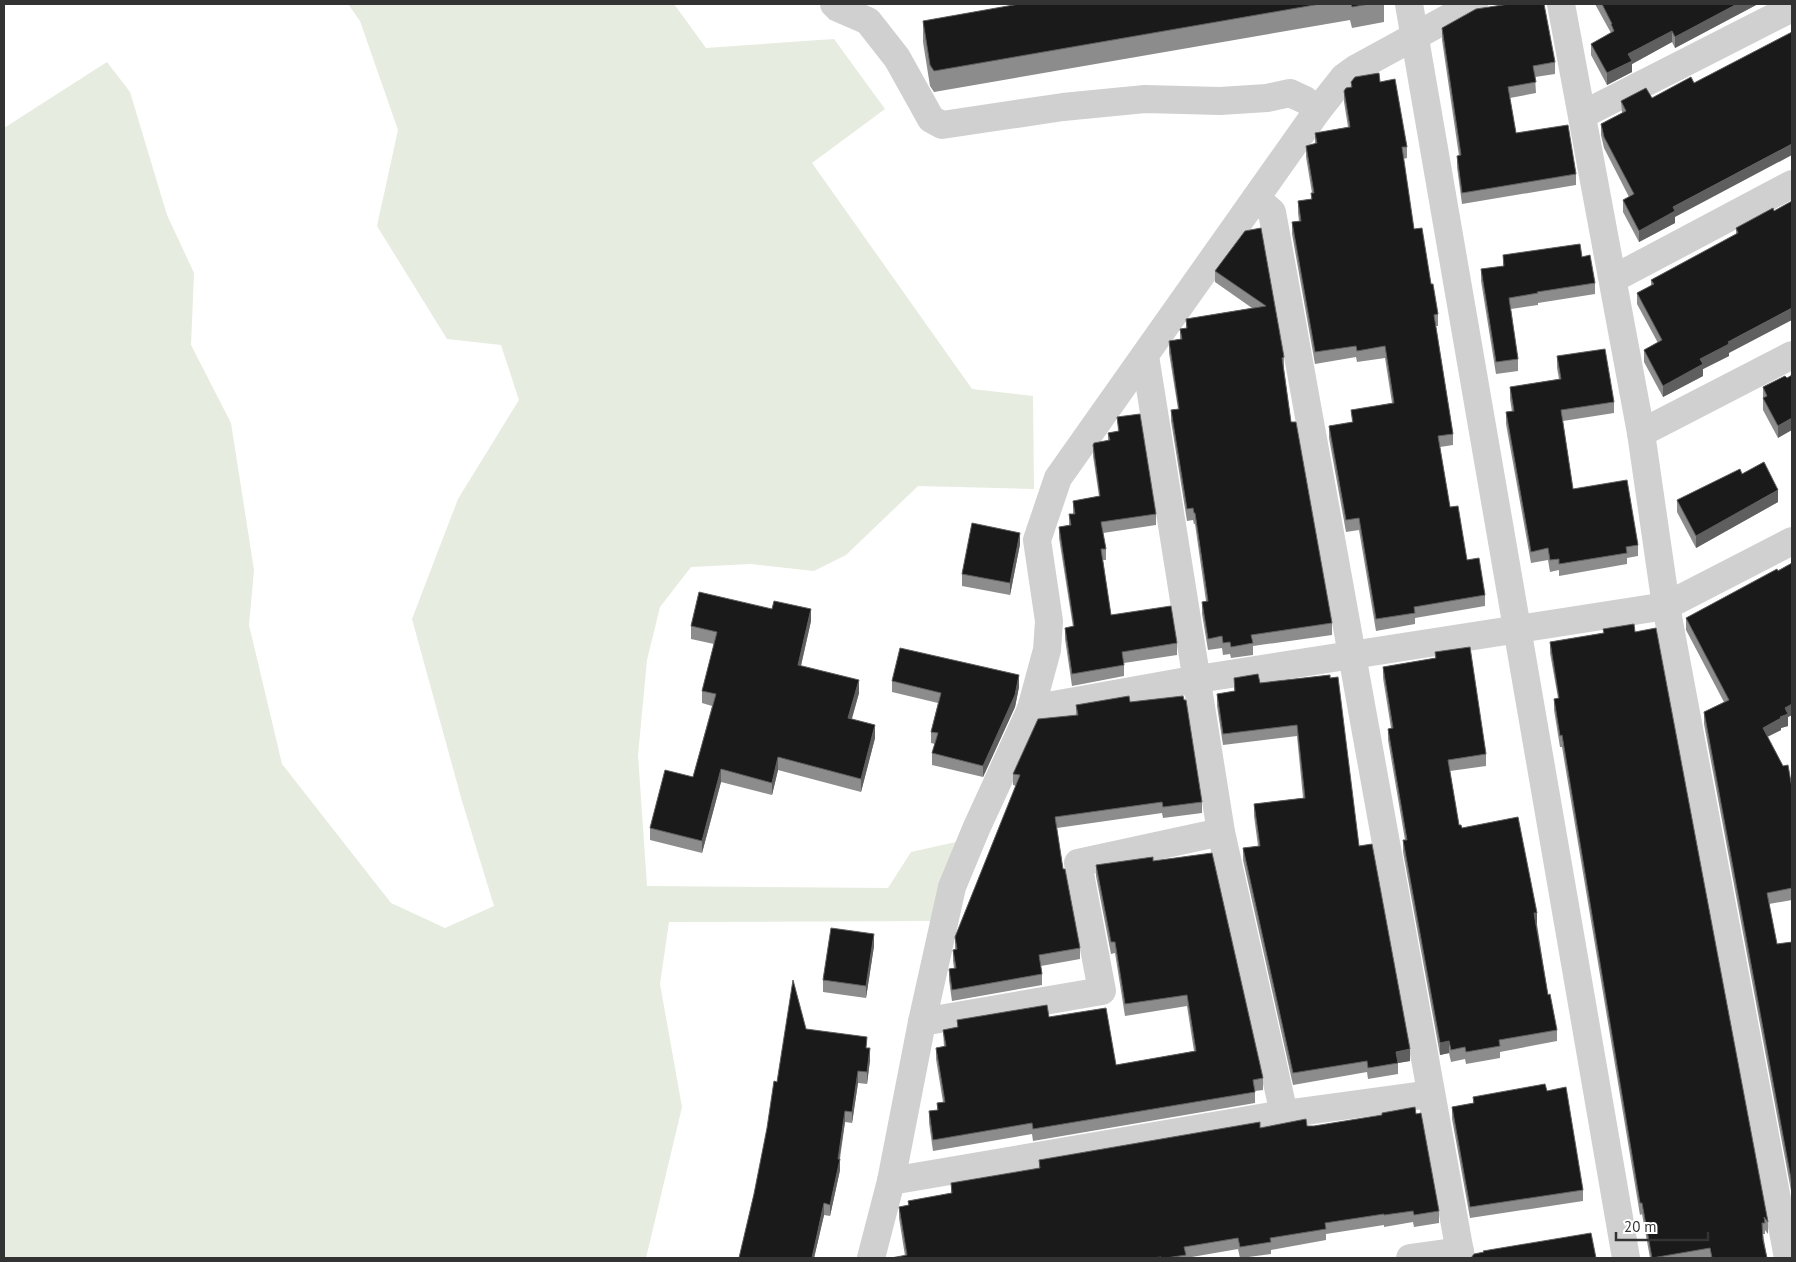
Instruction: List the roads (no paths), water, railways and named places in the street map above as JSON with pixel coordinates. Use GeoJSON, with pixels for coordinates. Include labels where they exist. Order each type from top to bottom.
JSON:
{"type":"FeatureCollection","features":[{"type":"Feature","properties":{"kind":"street"},"geometry":{"type":"LineString","coordinates":[[834,4],[838,8],[868,21],[898,58],[931,119],[942,125],[1063,107],[1145,99],[1220,101],[1266,98],[1290,93],[1305,100],[1318,110]]}},
{"type":"Feature","properties":{"kind":"street"},"geometry":{"type":"LineString","coordinates":[[1408,4],[1626,1258]]}},
{"type":"Feature","properties":{"kind":"street"},"geometry":{"type":"LineString","coordinates":[[871,1258],[891,1181],[922,1022],[952,887],[1031,708],[1047,650],[1049,621],[1037,540],[1058,478],[1318,110],[1344,77],[1355,69],[1474,4]]}},
{"type":"Feature","properties":{"kind":"street"},"geometry":{"type":"LineString","coordinates":[[1561,4],[1641,433],[1666,606],[1788,1258]]}},
{"type":"Feature","properties":{"kind":"street"},"geometry":{"type":"LineString","coordinates":[[1582,115],[1792,8]]}},
{"type":"Feature","properties":{"kind":"street"},"geometry":{"type":"LineString","coordinates":[[1613,279],[1792,184]]}},
{"type":"Feature","properties":{"kind":"street"},"geometry":{"type":"LineString","coordinates":[[1256,198],[1272,212],[1461,1255],[1410,1258]]}},
{"type":"Feature","properties":{"kind":"street"},"geometry":{"type":"LineString","coordinates":[[1641,433],[1792,355]]}},
{"type":"Feature","properties":{"kind":"street"},"geometry":{"type":"LineString","coordinates":[[1145,356],[1222,832],[1284,1114]]}},
{"type":"Feature","properties":{"kind":"street"},"geometry":{"type":"LineString","coordinates":[[1031,708],[1352,654],[1666,606],[1792,541]]}},
{"type":"Feature","properties":{"kind":"street"},"geometry":{"type":"LineString","coordinates":[[922,1022],[1102,991],[1078,862],[1222,832]]}},
{"type":"Feature","properties":{"kind":"street"},"geometry":{"type":"LineString","coordinates":[[891,1181],[1284,1114],[1431,1094]]}}]}
